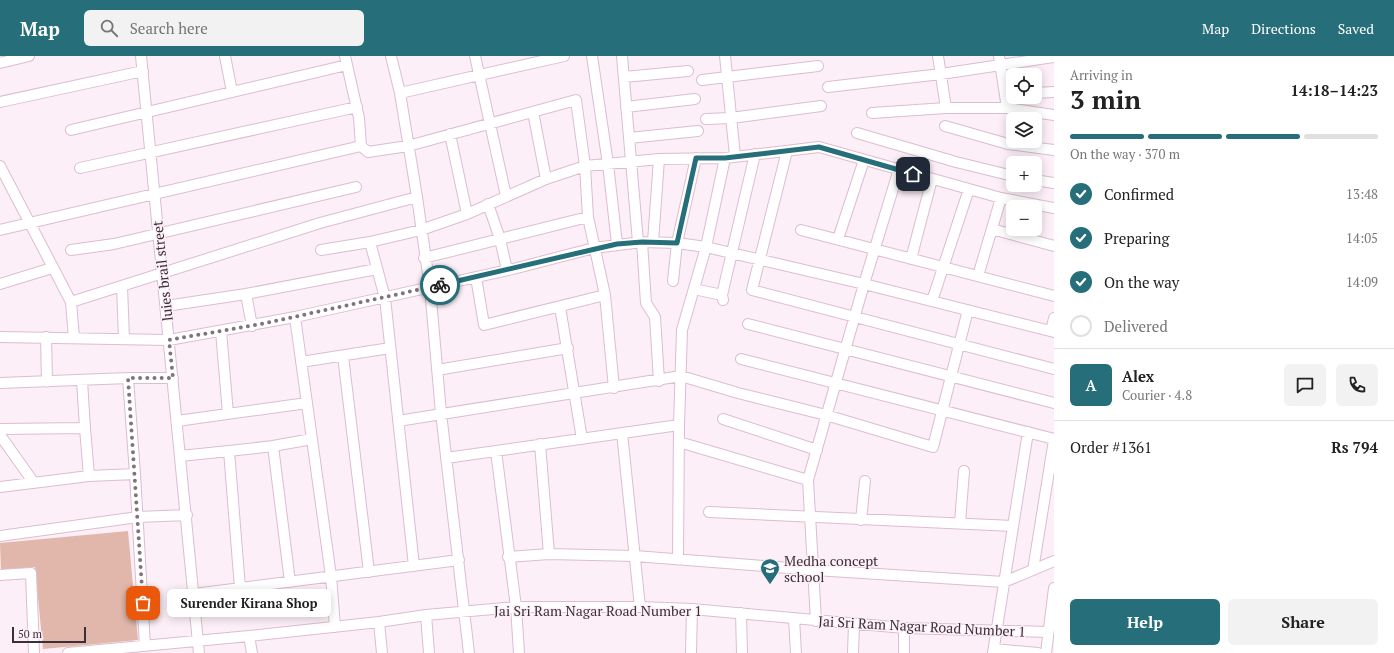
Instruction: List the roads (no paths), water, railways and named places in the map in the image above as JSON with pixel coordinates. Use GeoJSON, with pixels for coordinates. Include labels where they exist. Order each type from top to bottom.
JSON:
{"type":"FeatureCollection","features":[{"type":"Feature","properties":{"kind":"street"},"geometry":{"type":"LineString","coordinates":[[0,63],[29,56]]}},
{"type":"Feature","properties":{"kind":"street","name":"luies brail street"},"geometry":{"type":"LineString","coordinates":[[141,56],[187,515],[198,653]]}},
{"type":"Feature","properties":{"kind":"street"},"geometry":{"type":"LineString","coordinates":[[225,56],[232,92]]}},
{"type":"Feature","properties":{"kind":"street"},"geometry":{"type":"LineString","coordinates":[[392,56],[400,93],[417,197],[424,258],[430,288],[441,413],[469,653]]}},
{"type":"Feature","properties":{"kind":"street"},"geometry":{"type":"LineString","coordinates":[[475,56],[506,196]]}},
{"type":"Feature","properties":{"kind":"street"},"geometry":{"type":"LineString","coordinates":[[400,93],[564,56]]}},
{"type":"Feature","properties":{"kind":"street"},"geometry":{"type":"LineString","coordinates":[[592,56],[608,164],[617,244]]}},
{"type":"Feature","properties":{"kind":"street"},"geometry":{"type":"LineString","coordinates":[[622,56],[631,163],[646,303],[655,316],[659,381]]}},
{"type":"Feature","properties":{"kind":"street"},"geometry":{"type":"LineString","coordinates":[[678,559],[679,425],[682,330],[730,157],[731,118],[725,56]]}},
{"type":"Feature","properties":{"kind":"street"},"geometry":{"type":"LineString","coordinates":[[938,56],[946,108]]}},
{"type":"Feature","properties":{"kind":"street"},"geometry":{"type":"LineString","coordinates":[[828,87],[941,74],[1000,61],[1054,57]]}},
{"type":"Feature","properties":{"kind":"street"},"geometry":{"type":"LineString","coordinates":[[71,130],[232,92],[346,58],[357,107],[361,146],[368,152],[408,146],[576,100],[585,166],[588,217],[605,295],[614,388]]}},
{"type":"Feature","properties":{"kind":"street"},"geometry":{"type":"LineString","coordinates":[[1000,61],[1006,84]]}},
{"type":"Feature","properties":{"kind":"street"},"geometry":{"type":"LineString","coordinates":[[702,80],[818,66]]}},
{"type":"Feature","properties":{"kind":"street"},"geometry":{"type":"LineString","coordinates":[[0,102],[143,71]]}},
{"type":"Feature","properties":{"kind":"street"},"geometry":{"type":"LineString","coordinates":[[624,77],[688,71]]}},
{"type":"Feature","properties":{"kind":"street"},"geometry":{"type":"LineString","coordinates":[[1042,93],[1054,92]]}},
{"type":"Feature","properties":{"kind":"street"},"geometry":{"type":"LineString","coordinates":[[626,107],[695,99]]}},
{"type":"Feature","properties":{"kind":"street"},"geometry":{"type":"LineString","coordinates":[[1007,108],[1008,104]]}},
{"type":"Feature","properties":{"kind":"street"},"geometry":{"type":"LineString","coordinates":[[706,118],[731,118],[821,106]]}},
{"type":"Feature","properties":{"kind":"street"},"geometry":{"type":"LineString","coordinates":[[80,168],[357,107]]}},
{"type":"Feature","properties":{"kind":"street"},"geometry":{"type":"LineString","coordinates":[[872,113],[946,108],[1007,108],[1054,115]]}},
{"type":"Feature","properties":{"kind":"street"},"geometry":{"type":"LineString","coordinates":[[533,112],[546,179]]}},
{"type":"Feature","properties":{"kind":"street"},"geometry":{"type":"LineString","coordinates":[[946,126],[1008,144],[1054,150]]}},
{"type":"Feature","properties":{"kind":"street"},"geometry":{"type":"LineString","coordinates":[[629,138],[698,131]]}},
{"type":"Feature","properties":{"kind":"street"},"geometry":{"type":"LineString","coordinates":[[858,133],[956,162],[1006,174]]}},
{"type":"Feature","properties":{"kind":"street"},"geometry":{"type":"LineString","coordinates":[[450,134],[467,214]]}},
{"type":"Feature","properties":{"kind":"street"},"geometry":{"type":"LineString","coordinates":[[0,230],[361,146]]}},
{"type":"Feature","properties":{"kind":"street"},"geometry":{"type":"LineString","coordinates":[[321,250],[370,242],[421,230],[467,214],[546,179],[585,166],[631,163],[659,159],[730,157],[819,147],[1001,198],[1054,208]]}},
{"type":"Feature","properties":{"kind":"street"},"geometry":{"type":"LineString","coordinates":[[788,151],[752,290],[1054,369]]}},
{"type":"Feature","properties":{"kind":"street"},"geometry":{"type":"LineString","coordinates":[[694,289],[722,298],[756,154]]}},
{"type":"Feature","properties":{"kind":"street"},"geometry":{"type":"LineString","coordinates":[[673,281],[677,243],[696,158]]}},
{"type":"Feature","properties":{"kind":"street"},"geometry":{"type":"LineString","coordinates":[[653,242],[659,159]]}},
{"type":"Feature","properties":{"kind":"street"},"geometry":{"type":"LineString","coordinates":[[838,239],[864,160]]}},
{"type":"Feature","properties":{"kind":"street"},"geometry":{"type":"LineString","coordinates":[[0,166],[2,176],[71,302],[74,338]]}},
{"type":"Feature","properties":{"kind":"street"},"geometry":{"type":"LineString","coordinates":[[816,621],[815,570],[808,480],[864,284],[899,169]]}},
{"type":"Feature","properties":{"kind":"street"},"geometry":{"type":"LineString","coordinates":[[911,259],[932,179]]}},
{"type":"Feature","properties":{"kind":"street"},"geometry":{"type":"LineString","coordinates":[[1042,181],[1054,183]]}},
{"type":"Feature","properties":{"kind":"street"},"geometry":{"type":"LineString","coordinates":[[72,250],[114,244],[356,187]]}},
{"type":"Feature","properties":{"kind":"street"},"geometry":{"type":"LineString","coordinates":[[932,301],[969,189]]}},
{"type":"Feature","properties":{"kind":"street"},"geometry":{"type":"LineString","coordinates":[[71,302],[320,223],[417,197]]}},
{"type":"Feature","properties":{"kind":"street"},"geometry":{"type":"LineString","coordinates":[[978,276],[1001,198]]}},
{"type":"Feature","properties":{"kind":"street"},"geometry":{"type":"LineString","coordinates":[[488,204],[500,239],[507,270]]}},
{"type":"Feature","properties":{"kind":"street"},"geometry":{"type":"LineString","coordinates":[[424,258],[588,217]]}},
{"type":"Feature","properties":{"kind":"street"},"geometry":{"type":"LineString","coordinates":[[992,229],[1054,246]]}},
{"type":"Feature","properties":{"kind":"street"},"geometry":{"type":"LineString","coordinates":[[802,230],[1054,296]]}},
{"type":"Feature","properties":{"kind":"street"},"geometry":{"type":"LineString","coordinates":[[370,242],[385,298],[414,566]]}},
{"type":"Feature","properties":{"kind":"street"},"geometry":{"type":"LineString","coordinates":[[0,337],[169,340],[252,326],[385,298],[594,248],[640,242],[677,243],[706,247],[864,284],[1052,331],[1054,318]]}},
{"type":"Feature","properties":{"kind":"street"},"geometry":{"type":"LineString","coordinates":[[0,284],[52,268]]}},
{"type":"Feature","properties":{"kind":"street"},"geometry":{"type":"LineString","coordinates":[[166,306],[246,294],[378,269]]}},
{"type":"Feature","properties":{"kind":"street"},"geometry":{"type":"LineString","coordinates":[[476,277],[484,325],[605,295]]}},
{"type":"Feature","properties":{"kind":"street"},"geometry":{"type":"LineString","coordinates":[[122,286],[124,339]]}},
{"type":"Feature","properties":{"kind":"street"},"geometry":{"type":"LineString","coordinates":[[246,294],[252,326]]}},
{"type":"Feature","properties":{"kind":"street"},"geometry":{"type":"LineString","coordinates":[[560,307],[582,438]]}},
{"type":"Feature","properties":{"kind":"street"},"geometry":{"type":"LineString","coordinates":[[398,421],[441,413],[659,381],[680,376],[738,393],[826,415],[933,447],[968,310]]}},
{"type":"Feature","properties":{"kind":"street"},"geometry":{"type":"LineString","coordinates":[[295,317],[331,576],[335,627]]}},
{"type":"Feature","properties":{"kind":"street"},"geometry":{"type":"LineString","coordinates":[[748,324],[1054,403]]}},
{"type":"Feature","properties":{"kind":"street"},"geometry":{"type":"LineString","coordinates":[[221,331],[228,414]]}},
{"type":"Feature","properties":{"kind":"street"},"geometry":{"type":"LineString","coordinates":[[46,337],[48,382]]}},
{"type":"Feature","properties":{"kind":"street"},"geometry":{"type":"LineString","coordinates":[[301,362],[390,348]]}},
{"type":"Feature","properties":{"kind":"street"},"geometry":{"type":"LineString","coordinates":[[437,370],[568,348]]}},
{"type":"Feature","properties":{"kind":"street"},"geometry":{"type":"LineString","coordinates":[[343,356],[369,572]]}},
{"type":"Feature","properties":{"kind":"street"},"geometry":{"type":"LineString","coordinates":[[741,359],[1054,439],[1033,570]]}},
{"type":"Feature","properties":{"kind":"street"},"geometry":{"type":"LineString","coordinates":[[0,383],[82,381],[128,378],[173,378]]}},
{"type":"Feature","properties":{"kind":"street"},"geometry":{"type":"LineString","coordinates":[[128,378],[145,646]]}},
{"type":"Feature","properties":{"kind":"street"},"geometry":{"type":"LineString","coordinates":[[82,381],[89,476]]}},
{"type":"Feature","properties":{"kind":"street"},"geometry":{"type":"LineString","coordinates":[[177,422],[307,403]]}},
{"type":"Feature","properties":{"kind":"street"},"geometry":{"type":"LineString","coordinates":[[723,419],[817,450]]}},
{"type":"Feature","properties":{"kind":"street"},"geometry":{"type":"LineString","coordinates":[[446,458],[679,425]]}},
{"type":"Feature","properties":{"kind":"street"},"geometry":{"type":"LineString","coordinates":[[0,429],[85,428]]}},
{"type":"Feature","properties":{"kind":"street"},"geometry":{"type":"LineString","coordinates":[[1028,432],[994,651],[1038,653]]}},
{"type":"Feature","properties":{"kind":"street"},"geometry":{"type":"LineString","coordinates":[[622,433],[640,607]]}},
{"type":"Feature","properties":{"kind":"street"},"geometry":{"type":"LineString","coordinates":[[0,435],[34,483]]}},
{"type":"Feature","properties":{"kind":"street"},"geometry":{"type":"LineString","coordinates":[[180,456],[273,446],[312,439]]}},
{"type":"Feature","properties":{"kind":"street"},"geometry":{"type":"LineString","coordinates":[[679,442],[808,480]]}},
{"type":"Feature","properties":{"kind":"street"},"geometry":{"type":"LineString","coordinates":[[540,444],[549,554]]}},
{"type":"Feature","properties":{"kind":"street"},"geometry":{"type":"LineString","coordinates":[[273,446],[290,582]]}},
{"type":"Feature","properties":{"kind":"street"},"geometry":{"type":"LineString","coordinates":[[229,451],[240,588]]}},
{"type":"Feature","properties":{"kind":"street"},"geometry":{"type":"LineString","coordinates":[[496,451],[508,557],[516,607],[519,653]]}},
{"type":"Feature","properties":{"kind":"street"},"geometry":{"type":"LineString","coordinates":[[960,523],[964,472]]}},
{"type":"Feature","properties":{"kind":"street"},"geometry":{"type":"LineString","coordinates":[[0,487],[89,476],[135,474]]}},
{"type":"Feature","properties":{"kind":"street"},"geometry":{"type":"LineString","coordinates":[[861,520],[864,481]]}},
{"type":"Feature","properties":{"kind":"street"},"geometry":{"type":"LineString","coordinates":[[710,512],[1013,526]]}},
{"type":"Feature","properties":{"kind":"street"},"geometry":{"type":"LineString","coordinates":[[0,536],[138,517],[187,515]]}},
{"type":"Feature","properties":{"kind":"street"},"geometry":{"type":"LineString","coordinates":[[508,557],[549,554],[635,556],[815,570],[1004,582],[1054,561]]}},
{"type":"Feature","properties":{"kind":"street"},"geometry":{"type":"LineString","coordinates":[[194,594],[459,560]]}},
{"type":"Feature","properties":{"kind":"street"},"geometry":{"type":"LineString","coordinates":[[0,575],[31,573],[34,653]]}},
{"type":"Feature","properties":{"kind":"street"},"geometry":{"type":"LineString","coordinates":[[1046,653],[1054,588]]}},
{"type":"Feature","properties":{"kind":"street","name":"Jai Sri Ram Nagar Road Number 1"},"geometry":{"type":"LineString","coordinates":[[73,652],[197,642],[379,622],[426,615],[516,607],[640,607],[692,609],[741,612],[816,621],[904,628],[997,632],[1050,627]]}},
{"type":"Feature","properties":{"kind":"street"},"geometry":{"type":"LineString","coordinates":[[691,653],[692,609]]}},
{"type":"Feature","properties":{"kind":"street"},"geometry":{"type":"LineString","coordinates":[[741,612],[742,653]]}},
{"type":"Feature","properties":{"kind":"street"},"geometry":{"type":"LineString","coordinates":[[426,615],[429,653]]}},
{"type":"Feature","properties":{"kind":"street"},"geometry":{"type":"LineString","coordinates":[[794,618],[796,653]]}},
{"type":"Feature","properties":{"kind":"street"},"geometry":{"type":"LineString","coordinates":[[379,622],[382,653]]}},
{"type":"Feature","properties":{"kind":"street"},"geometry":{"type":"LineString","coordinates":[[853,653],[854,624]]}},
{"type":"Feature","properties":{"kind":"street"},"geometry":{"type":"LineString","coordinates":[[904,628],[904,653]]}},
{"type":"Feature","properties":{"kind":"street"},"geometry":{"type":"LineString","coordinates":[[249,636],[252,653]]}},
{"type":"Feature","properties":{"kind":"place","name":"Medha concept school"},"geometry":{"type":"Point","coordinates":[770,585]}},
{"type":"Feature","properties":{"kind":"place","name":"Surender Kirana Shop"},"geometry":{"type":"Point","coordinates":[143,603]}}]}
